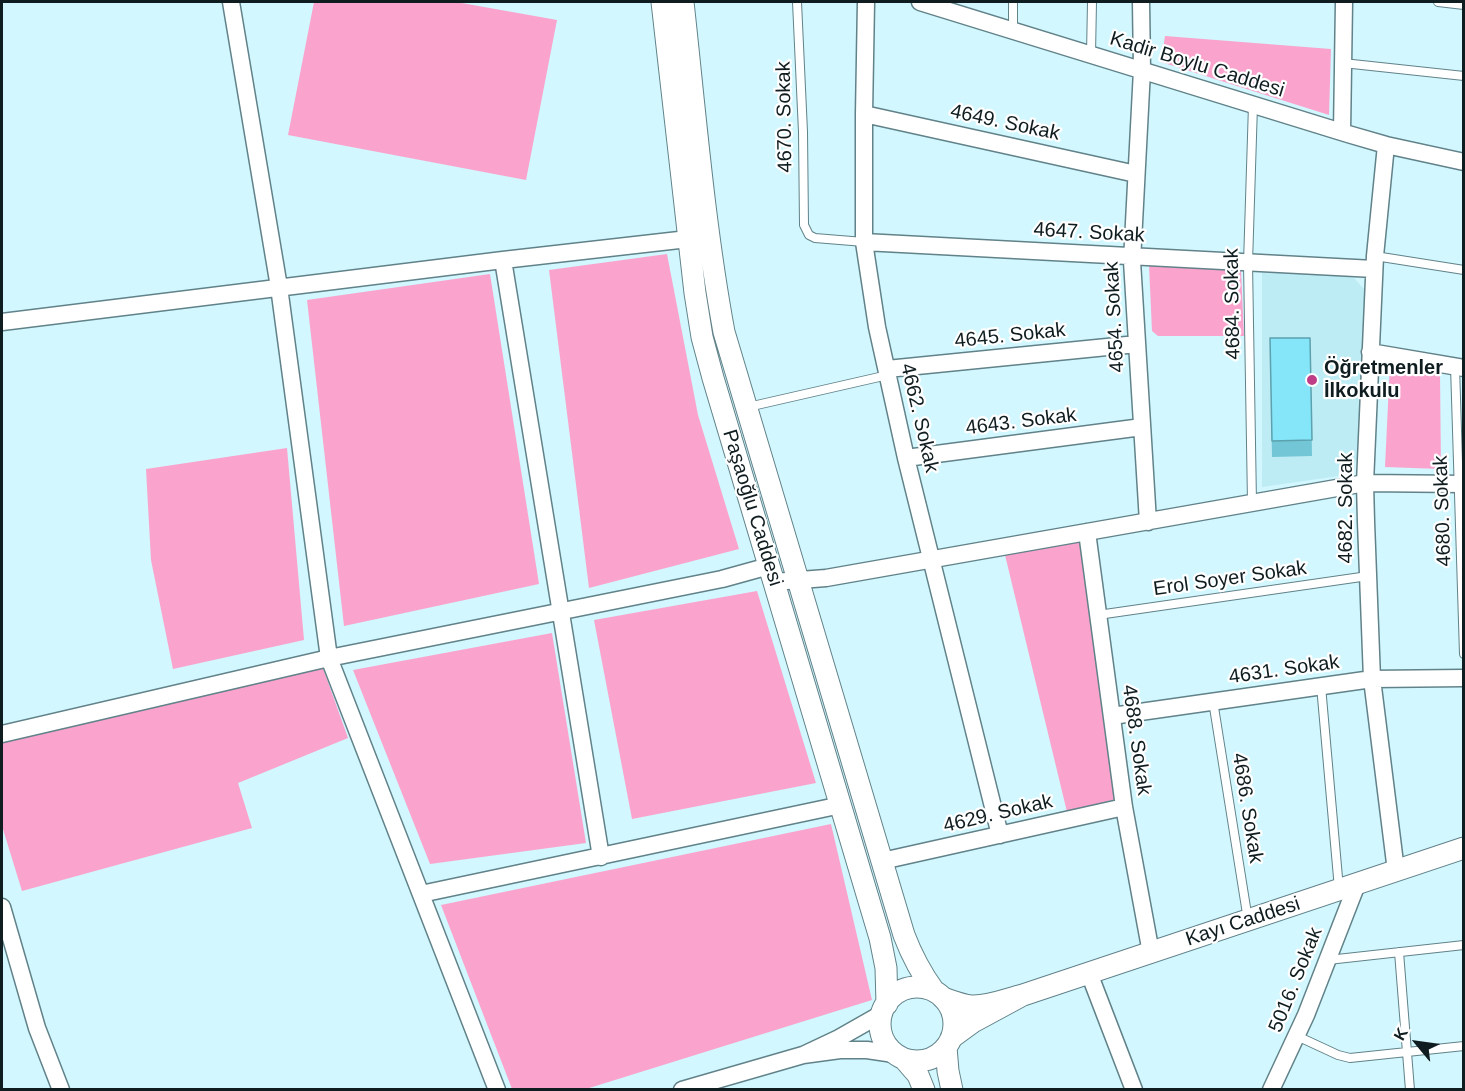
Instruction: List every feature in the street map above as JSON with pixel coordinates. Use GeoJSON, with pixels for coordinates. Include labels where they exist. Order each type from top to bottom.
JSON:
{"type":"FeatureCollection","features":[{"type":"Feature","properties":{"kind":"street"},"geometry":{"type":"LineString","coordinates":[[231,2],[279,287],[329,658],[497,1089]]}},
{"type":"Feature","properties":{"kind":"street","name":"Paşaoğlu Caddesi"},"geometry":{"type":"LineString","coordinates":[[662,2],[688,239],[702,337],[882,946],[886,968],[885,1008]]}},
{"type":"Feature","properties":{"kind":"street","name":"Paşaoğlu Caddesi"},"geometry":{"type":"LineString","coordinates":[[683,2],[716,290],[724,332],[909,949],[922,975],[939,995]]}},
{"type":"Feature","properties":{"kind":"street","name":"4662. Sokak"},"geometry":{"type":"LineString","coordinates":[[866,2],[864,242],[877,327],[906,458],[1000,835]]}},
{"type":"Feature","properties":{"kind":"street","name":"Kadir Boylu Caddesi"},"geometry":{"type":"LineString","coordinates":[[920,2],[944,5],[1013,30],[1386,145],[1464,162]]}},
{"type":"Feature","properties":{"kind":"street","name":"4654. Sokak"},"geometry":{"type":"LineString","coordinates":[[1141,2],[1142,70],[1132,256],[1148,522]]}},
{"type":"Feature","properties":{"kind":"street"},"geometry":{"type":"LineString","coordinates":[[1342,132],[1344,2]]}},
{"type":"Feature","properties":{"kind":"street","name":"4649. Sokak"},"geometry":{"type":"LineString","coordinates":[[864,114],[1136,174]]}},
{"type":"Feature","properties":{"kind":"street","name":"4682. Sokak"},"geometry":{"type":"LineString","coordinates":[[1386,145],[1374,263],[1365,483],[1372,679],[1396,871]]}},
{"type":"Feature","properties":{"kind":"street"},"geometry":{"type":"LineString","coordinates":[[2,321],[688,239]]}},
{"type":"Feature","properties":{"kind":"street","name":"4647. Sokak"},"geometry":{"type":"LineString","coordinates":[[864,242],[1248,262],[1374,263]]}},
{"type":"Feature","properties":{"kind":"street"},"geometry":{"type":"LineString","coordinates":[[503,260],[601,857]]}},
{"type":"Feature","properties":{"kind":"street","name":"4645. Sokak"},"geometry":{"type":"LineString","coordinates":[[887,372],[1137,344]]}},
{"type":"Feature","properties":{"kind":"street"},"geometry":{"type":"LineString","coordinates":[[1370,352],[1459,367]]}},
{"type":"Feature","properties":{"kind":"street","name":"4643. Sokak"},"geometry":{"type":"LineString","coordinates":[[906,458],[1142,427]]}},
{"type":"Feature","properties":{"kind":"street"},"geometry":{"type":"LineString","coordinates":[[2,734],[329,658],[722,579],[772,574],[798,581],[826,578],[1365,483],[1461,484]]}},
{"type":"Feature","properties":{"kind":"street","name":"4688. Sokak"},"geometry":{"type":"LineString","coordinates":[[1087,532],[1124,807],[1151,952]]}},
{"type":"Feature","properties":{"kind":"street","name":"4631. Sokak"},"geometry":{"type":"LineString","coordinates":[[1112,716],[1372,679],[1464,678]]}},
{"type":"Feature","properties":{"kind":"street"},"geometry":{"type":"LineString","coordinates":[[421,894],[841,805]]}},
{"type":"Feature","properties":{"kind":"street","name":"4629. Sokak"},"geometry":{"type":"LineString","coordinates":[[882,861],[1124,807]]}},
{"type":"Feature","properties":{"kind":"street","name":"Kayı Caddesi"},"geometry":{"type":"LineString","coordinates":[[939,995],[958,1004],[972,1006],[990,1004],[1023,995],[1464,849]]}},
{"type":"Feature","properties":{"kind":"street","name":"5016. Sokak"},"geometry":{"type":"LineString","coordinates":[[1276,1087],[1328,960],[1348,887]]}},
{"type":"Feature","properties":{"kind":"street"},"geometry":{"type":"LineString","coordinates":[[2,907],[37,1028],[61,1089]]}},
{"type":"Feature","properties":{"kind":"street"},"geometry":{"type":"LineString","coordinates":[[1089,973],[1134,1089]]}},
{"type":"Feature","properties":{"kind":"street"},"geometry":{"type":"LineString","coordinates":[[924,1089],[918,1075],[886,1044],[881,1032],[880,1020],[891,999],[911,988],[923,988],[939,995],[950,1008],[954,1019],[946,1059],[952,1089]]}},
{"type":"Feature","properties":{"kind":"street","name":"Kayı Caddesi"},"geometry":{"type":"LineString","coordinates":[[949,1043],[974,1022],[1023,995]]}},
{"type":"Feature","properties":{"kind":"street"},"geometry":{"type":"LineString","coordinates":[[682,1089],[803,1054],[839,1038],[885,1008]]}},
{"type":"Feature","properties":{"kind":"street"},"geometry":{"type":"LineString","coordinates":[[803,1054],[858,1050],[918,1062],[941,1053],[949,1043]]}},
{"type":"Feature","properties":{"kind":"lane","name":"4670. Sokak"},"geometry":{"type":"LineString","coordinates":[[797,2],[806,231]]}},
{"type":"Feature","properties":{"kind":"lane"},"geometry":{"type":"LineString","coordinates":[[1013,2],[1013,30]]}},
{"type":"Feature","properties":{"kind":"lane"},"geometry":{"type":"LineString","coordinates":[[1091,54],[1092,2]]}},
{"type":"Feature","properties":{"kind":"lane"},"geometry":{"type":"LineString","coordinates":[[1438,2],[1464,5]]}},
{"type":"Feature","properties":{"kind":"lane"},"geometry":{"type":"LineString","coordinates":[[1343,63],[1464,76]]}},
{"type":"Feature","properties":{"kind":"lane","name":"4684. Sokak"},"geometry":{"type":"LineString","coordinates":[[1252,503],[1248,262],[1253,104]]}},
{"type":"Feature","properties":{"kind":"lane","name":"4647. Sokak"},"geometry":{"type":"LineString","coordinates":[[806,231],[815,238],[864,242]]}},
{"type":"Feature","properties":{"kind":"lane"},"geometry":{"type":"LineString","coordinates":[[1374,263],[1464,270]]}},
{"type":"Feature","properties":{"kind":"lane","name":"4680. Sokak"},"geometry":{"type":"LineString","coordinates":[[1459,367],[1464,654]]}},
{"type":"Feature","properties":{"kind":"lane","name":"4645. Sokak"},"geometry":{"type":"LineString","coordinates":[[746,408],[887,372]]}},
{"type":"Feature","properties":{"kind":"lane","name":"Erol Soyer Sokak"},"geometry":{"type":"LineString","coordinates":[[1098,615],[1368,576]]}},
{"type":"Feature","properties":{"kind":"lane"},"geometry":{"type":"LineString","coordinates":[[1321,686],[1348,887]]}},
{"type":"Feature","properties":{"kind":"lane","name":"4686. Sokak"},"geometry":{"type":"LineString","coordinates":[[1213,701],[1248,920]]}},
{"type":"Feature","properties":{"kind":"lane"},"geometry":{"type":"LineString","coordinates":[[1328,960],[1464,945]]}},
{"type":"Feature","properties":{"kind":"lane"},"geometry":{"type":"LineString","coordinates":[[1399,952],[1410,1089]]}},
{"type":"Feature","properties":{"kind":"lane"},"geometry":{"type":"LineString","coordinates":[[1297,1036],[1345,1057],[1464,1046]]}},
{"type":"Feature","properties":{"kind":"shaded area"},"geometry":{"type":"Polygon","coordinates":[[[314,2],[456,2],[557,20],[526,180],[288,135],[314,2]]]}},
{"type":"Feature","properties":{"kind":"shaded area"},"geometry":{"type":"Polygon","coordinates":[[[1165,36],[1331,49],[1329,115],[1161,62],[1165,36]]]}},
{"type":"Feature","properties":{"kind":"shaded area"},"geometry":{"type":"Polygon","coordinates":[[[667,254],[698,415],[739,549],[589,588],[549,270],[667,254]]]}},
{"type":"Feature","properties":{"kind":"shaded area"},"geometry":{"type":"Polygon","coordinates":[[[1149,265],[1241,270],[1244,336],[1158,336],[1152,331],[1149,265]]]}},
{"type":"Feature","properties":{"kind":"shaded area","name":"Öğretmenler İlkokulu"},"geometry":{"type":"Polygon","coordinates":[[[1262,271],[1337,274],[1354,278],[1364,289],[1358,456],[1346,475],[1262,487],[1262,271]]]}},
{"type":"Feature","properties":{"kind":"shaded area"},"geometry":{"type":"Polygon","coordinates":[[[490,274],[539,584],[344,626],[307,300],[490,274]]]}},
{"type":"Feature","properties":{"kind":"shaded area"},"geometry":{"type":"Polygon","coordinates":[[[1390,363],[1440,374],[1441,469],[1385,467],[1390,363]]]}},
{"type":"Feature","properties":{"kind":"shaded area"},"geometry":{"type":"Polygon","coordinates":[[[287,448],[304,640],[173,669],[151,560],[146,469],[287,448]]]}},
{"type":"Feature","properties":{"kind":"shaded area"},"geometry":{"type":"Polygon","coordinates":[[[1081,541],[1116,799],[1067,812],[1005,555],[1081,541]]]}},
{"type":"Feature","properties":{"kind":"shaded area"},"geometry":{"type":"Polygon","coordinates":[[[757,591],[816,783],[632,819],[594,620],[757,591]]]}},
{"type":"Feature","properties":{"kind":"shaded area"},"geometry":{"type":"Polygon","coordinates":[[[552,633],[586,843],[430,864],[353,670],[552,633]]]}},
{"type":"Feature","properties":{"kind":"shaded area"},"geometry":{"type":"Polygon","coordinates":[[[323,668],[348,738],[238,783],[252,828],[22,891],[2,826],[2,743],[323,668]]]}},
{"type":"Feature","properties":{"kind":"shaded area"},"geometry":{"type":"Polygon","coordinates":[[[831,824],[872,1000],[586,1089],[512,1089],[441,905],[831,824]]]}},
{"type":"Feature","properties":{"kind":"building"},"geometry":{"type":"Polygon","coordinates":[[[1270,338],[1310,338],[1312,440],[1272,441],[1270,338]]]}},
{"type":"Feature","properties":{"kind":"place","name":"Öğretmenler İlkokulu"},"geometry":{"type":"Point","coordinates":[1312,380]}}]}
